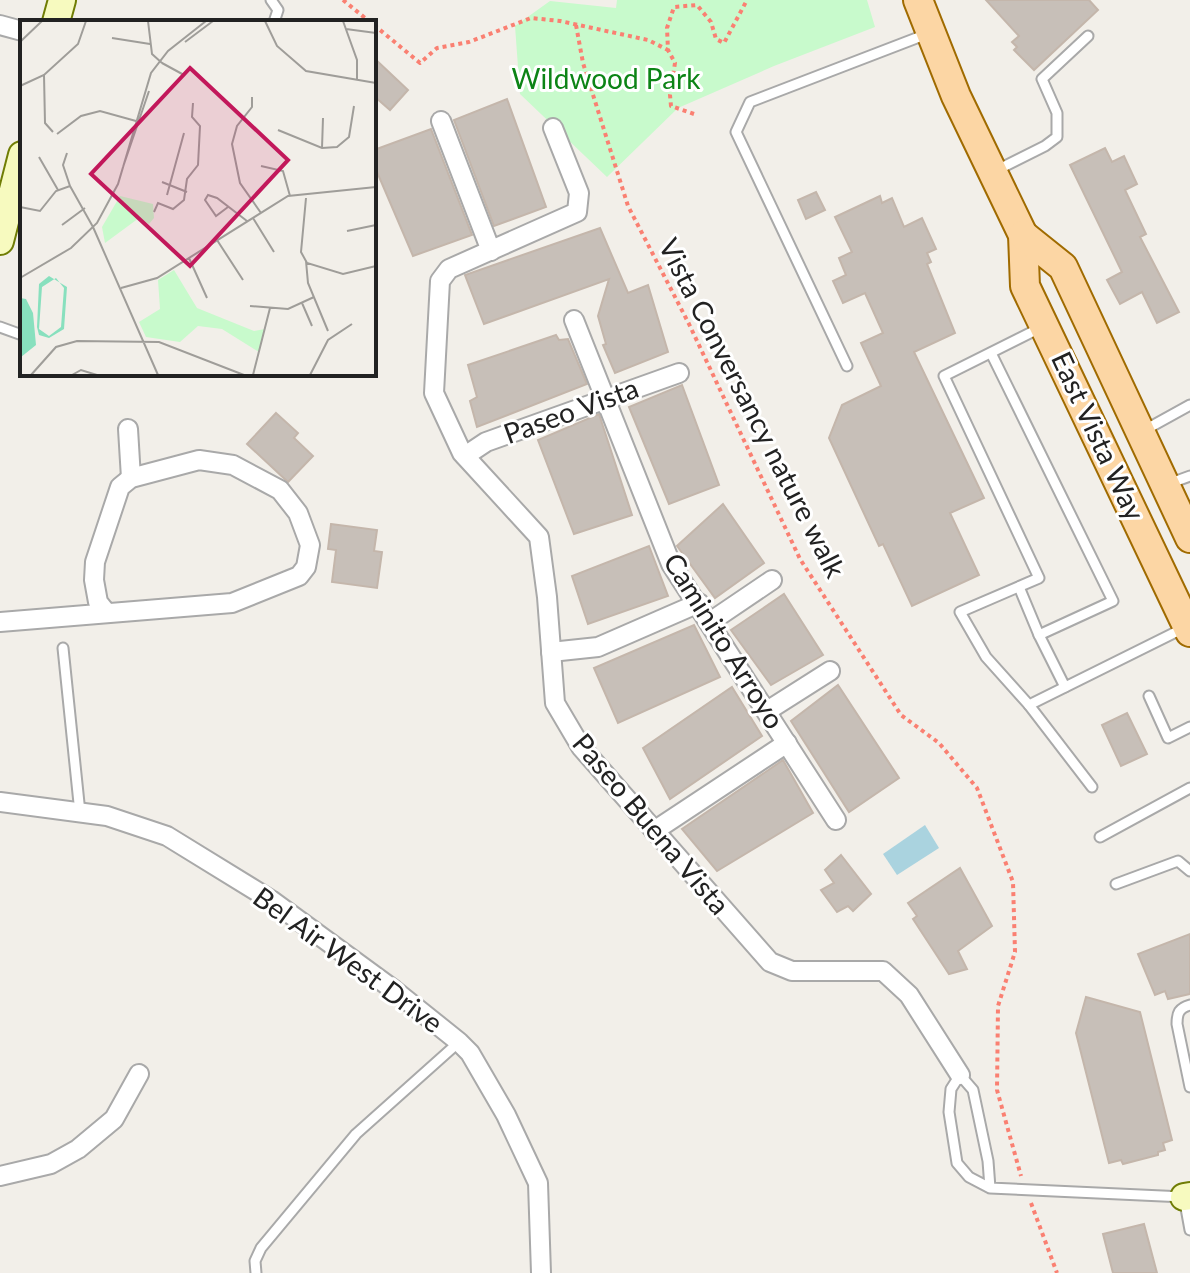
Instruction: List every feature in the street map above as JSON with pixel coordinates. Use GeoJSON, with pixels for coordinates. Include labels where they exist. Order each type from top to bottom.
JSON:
{"type":"FeatureCollection","features":[{"type":"Feature","properties":{"kind":"main road","name":"East Vista Way"},"geometry":{"type":"LineString","coordinates":[[918,0],[956,96],[1023,235],[1025,286],[1189,628]]}},
{"type":"Feature","properties":{"kind":"main road","name":"East Vista Way"},"geometry":{"type":"LineString","coordinates":[[1023,235],[1063,267],[1140,432],[1178,481],[1190,538]]}},
{"type":"Feature","properties":{"kind":"street"},"geometry":{"type":"LineString","coordinates":[[57,20],[62,0]]}},
{"type":"Feature","properties":{"kind":"street"},"geometry":{"type":"LineString","coordinates":[[0,25],[20,30]]}},
{"type":"Feature","properties":{"kind":"street"},"geometry":{"type":"LineString","coordinates":[[441,121],[491,251]]}},
{"type":"Feature","properties":{"kind":"street","name":"Paseo Buena Vista"},"geometry":{"type":"LineString","coordinates":[[553,128],[579,193],[577,212],[449,269],[440,281],[434,393],[465,456],[539,537],[555,703],[581,747],[770,962],[792,971],[883,971],[909,995],[960,1075]]}},
{"type":"Feature","properties":{"kind":"street"},"geometry":{"type":"LineString","coordinates":[[0,241],[20,170]]}},
{"type":"Feature","properties":{"kind":"street","name":"Caminito Arroyo"},"geometry":{"type":"LineString","coordinates":[[574,320],[671,564],[699,603],[836,820]]}},
{"type":"Feature","properties":{"kind":"street","name":"Paseo Vista"},"geometry":{"type":"LineString","coordinates":[[465,456],[486,442],[679,373]]}},
{"type":"Feature","properties":{"kind":"street"},"geometry":{"type":"LineString","coordinates":[[128,429],[131,478]]}},
{"type":"Feature","properties":{"kind":"street"},"geometry":{"type":"LineString","coordinates":[[0,622],[232,603],[299,576],[306,567],[310,545],[298,513],[280,490],[233,465],[199,460],[131,478],[120,487],[95,562],[98,602],[106,612]]}},
{"type":"Feature","properties":{"kind":"street"},"geometry":{"type":"LineString","coordinates":[[710,622],[772,580]]}},
{"type":"Feature","properties":{"kind":"street"},"geometry":{"type":"LineString","coordinates":[[551,652],[598,647],[699,603]]}},
{"type":"Feature","properties":{"kind":"street"},"geometry":{"type":"LineString","coordinates":[[767,711],[830,671]]}},
{"type":"Feature","properties":{"kind":"street"},"geometry":{"type":"LineString","coordinates":[[654,831],[787,743]]}},
{"type":"Feature","properties":{"kind":"street","name":"Bel Air West Drive"},"geometry":{"type":"LineString","coordinates":[[0,802],[107,816],[167,836],[271,900],[459,1042],[470,1053],[506,1115],[538,1183],[541,1273]]}},
{"type":"Feature","properties":{"kind":"street"},"geometry":{"type":"LineString","coordinates":[[0,1176],[51,1164],[78,1149],[114,1119],[139,1074]]}},
{"type":"Feature","properties":{"kind":"lane"},"geometry":{"type":"LineString","coordinates":[[271,0],[278,10],[275,20]]}},
{"type":"Feature","properties":{"kind":"lane"},"geometry":{"type":"LineString","coordinates":[[847,366],[736,132],[750,102],[930,33]]}},
{"type":"Feature","properties":{"kind":"lane"},"geometry":{"type":"LineString","coordinates":[[992,173],[1057,137],[1057,113],[1042,79],[1088,36]]}},
{"type":"Feature","properties":{"kind":"lane"},"geometry":{"type":"LineString","coordinates":[[1045,326],[944,376],[1039,578],[960,612],[986,657],[1029,705],[1092,787]]}},
{"type":"Feature","properties":{"kind":"lane"},"geometry":{"type":"LineString","coordinates":[[0,327],[20,334]]}},
{"type":"Feature","properties":{"kind":"lane"},"geometry":{"type":"LineString","coordinates":[[991,353],[1113,601],[1039,635]]}},
{"type":"Feature","properties":{"kind":"lane"},"geometry":{"type":"LineString","coordinates":[[1140,432],[1190,405]]}},
{"type":"Feature","properties":{"kind":"lane"},"geometry":{"type":"LineString","coordinates":[[1019,587],[1065,687]]}},
{"type":"Feature","properties":{"kind":"lane"},"geometry":{"type":"LineString","coordinates":[[1029,705],[1189,628]]}},
{"type":"Feature","properties":{"kind":"lane"},"geometry":{"type":"LineString","coordinates":[[63,648],[80,813]]}},
{"type":"Feature","properties":{"kind":"lane"},"geometry":{"type":"LineString","coordinates":[[1149,696],[1168,738],[1190,727]]}},
{"type":"Feature","properties":{"kind":"lane"},"geometry":{"type":"LineString","coordinates":[[1100,837],[1190,788]]}},
{"type":"Feature","properties":{"kind":"lane"},"geometry":{"type":"LineString","coordinates":[[1116,884],[1178,861],[1190,871]]}},
{"type":"Feature","properties":{"kind":"lane"},"geometry":{"type":"LineString","coordinates":[[1190,1005],[1177,1014],[1190,1087]]}},
{"type":"Feature","properties":{"kind":"lane"},"geometry":{"type":"LineString","coordinates":[[256,1273],[255,1261],[261,1248],[356,1134],[459,1042]]}},
{"type":"Feature","properties":{"kind":"lane"},"geometry":{"type":"LineString","coordinates":[[990,1188],[988,1161],[973,1090],[960,1075],[951,1089],[949,1112],[957,1163],[969,1177],[990,1188],[1187,1197],[1190,1230]]}},
{"type":"Feature","properties":{"kind":"path"},"geometry":{"type":"LineString","coordinates":[[343,0],[367,20]]}},
{"type":"Feature","properties":{"kind":"path"},"geometry":{"type":"LineString","coordinates":[[694,114],[671,106],[675,63],[668,50],[667,28],[674,7],[697,5],[711,22],[716,39],[724,43],[747,0]]}},
{"type":"Feature","properties":{"kind":"path"},"geometry":{"type":"LineString","coordinates":[[376,27],[420,63],[437,48],[469,42],[531,18],[560,21],[648,40],[668,50]]}},
{"type":"Feature","properties":{"kind":"path","name":"Vista Conversancy nature walk"},"geometry":{"type":"LineString","coordinates":[[576,25],[583,63],[628,206],[689,324],[800,559],[901,715],[939,743],[977,788],[1013,882],[1015,952],[998,1006],[997,1090],[1026,1191],[1057,1273]]}},
{"type":"Feature","properties":{"kind":"green space","name":"Wildwood Park"},"geometry":{"type":"Polygon","coordinates":[[[617,0],[867,0],[875,27],[678,108],[607,177],[520,94],[515,26],[550,1],[616,8],[617,0]]]}},
{"type":"Feature","properties":{"kind":"water"},"geometry":{"type":"Polygon","coordinates":[[[925,825],[939,848],[897,875],[883,854],[925,825]]]}},
{"type":"Feature","properties":{"kind":"building"},"geometry":{"type":"Polygon","coordinates":[[[986,0],[1089,0],[1098,10],[1034,70],[1014,50],[1017,47],[1012,42],[1019,36],[986,0]]]}},
{"type":"Feature","properties":{"kind":"building"},"geometry":{"type":"Polygon","coordinates":[[[376,60],[408,90],[390,110],[376,98],[376,60]]]}},
{"type":"Feature","properties":{"kind":"building"},"geometry":{"type":"Polygon","coordinates":[[[507,99],[546,207],[494,226],[454,120],[507,99]]]}},
{"type":"Feature","properties":{"kind":"building"},"geometry":{"type":"Polygon","coordinates":[[[431,129],[472,235],[413,256],[376,170],[376,149],[431,129]]]}},
{"type":"Feature","properties":{"kind":"building"},"geometry":{"type":"Polygon","coordinates":[[[1105,148],[1112,162],[1124,156],[1137,184],[1125,190],[1146,234],[1140,237],[1179,312],[1157,323],[1142,292],[1120,304],[1107,280],[1122,272],[1070,165],[1105,148]]]}},
{"type":"Feature","properties":{"kind":"building"},"geometry":{"type":"Polygon","coordinates":[[[816,192],[825,210],[806,219],[798,200],[816,192]]]}},
{"type":"Feature","properties":{"kind":"building"},"geometry":{"type":"Polygon","coordinates":[[[880,196],[882,203],[892,198],[904,227],[922,218],[936,249],[927,253],[931,262],[927,264],[955,333],[914,352],[984,498],[950,513],[979,575],[912,606],[883,544],[879,546],[829,438],[842,405],[881,386],[861,343],[883,333],[865,293],[843,303],[833,281],[846,275],[839,258],[852,252],[835,217],[880,196]]]}},
{"type":"Feature","properties":{"kind":"building"},"geometry":{"type":"Polygon","coordinates":[[[600,228],[628,293],[648,285],[668,352],[615,373],[603,345],[606,344],[598,316],[609,279],[484,324],[465,275],[600,228]]]}},
{"type":"Feature","properties":{"kind":"building"},"geometry":{"type":"Polygon","coordinates":[[[556,335],[559,340],[568,339],[587,384],[477,427],[470,401],[477,397],[468,365],[556,335]]]}},
{"type":"Feature","properties":{"kind":"building"},"geometry":{"type":"Polygon","coordinates":[[[682,385],[719,485],[669,504],[629,407],[682,385]]]}},
{"type":"Feature","properties":{"kind":"building"},"geometry":{"type":"Polygon","coordinates":[[[276,413],[298,433],[294,438],[313,456],[288,482],[247,444],[276,413]]]}},
{"type":"Feature","properties":{"kind":"building"},"geometry":{"type":"Polygon","coordinates":[[[599,414],[632,515],[574,534],[538,440],[599,414]]]}},
{"type":"Feature","properties":{"kind":"building"},"geometry":{"type":"Polygon","coordinates":[[[723,504],[764,563],[715,598],[677,546],[723,504]]]}},
{"type":"Feature","properties":{"kind":"building"},"geometry":{"type":"Polygon","coordinates":[[[331,524],[377,530],[374,551],[382,552],[377,588],[332,582],[336,550],[328,549],[331,524]]]}},
{"type":"Feature","properties":{"kind":"building"},"geometry":{"type":"Polygon","coordinates":[[[649,546],[668,596],[588,624],[572,576],[649,546]]]}},
{"type":"Feature","properties":{"kind":"building"},"geometry":{"type":"Polygon","coordinates":[[[784,594],[823,655],[771,685],[731,630],[784,594]]]}},
{"type":"Feature","properties":{"kind":"building"},"geometry":{"type":"Polygon","coordinates":[[[694,625],[720,677],[618,723],[594,668],[694,625]]]}},
{"type":"Feature","properties":{"kind":"building"},"geometry":{"type":"Polygon","coordinates":[[[838,685],[899,778],[849,812],[791,721],[838,685]]]}},
{"type":"Feature","properties":{"kind":"building"},"geometry":{"type":"Polygon","coordinates":[[[732,687],[762,736],[670,799],[643,748],[732,687]]]}},
{"type":"Feature","properties":{"kind":"building"},"geometry":{"type":"Polygon","coordinates":[[[1127,713],[1147,754],[1121,766],[1102,725],[1127,713]]]}},
{"type":"Feature","properties":{"kind":"building"},"geometry":{"type":"Polygon","coordinates":[[[783,760],[813,813],[717,871],[682,829],[783,760]]]}},
{"type":"Feature","properties":{"kind":"building"},"geometry":{"type":"Polygon","coordinates":[[[841,855],[871,894],[853,911],[848,906],[837,912],[821,890],[834,883],[825,870],[841,855]]]}},
{"type":"Feature","properties":{"kind":"building"},"geometry":{"type":"Polygon","coordinates":[[[960,868],[992,926],[958,951],[967,969],[949,974],[913,919],[917,916],[908,903],[960,868]]]}},
{"type":"Feature","properties":{"kind":"building"},"geometry":{"type":"Polygon","coordinates":[[[1190,934],[1190,994],[1168,999],[1165,991],[1155,995],[1138,954],[1190,934]]]}},
{"type":"Feature","properties":{"kind":"building"},"geometry":{"type":"Polygon","coordinates":[[[1086,997],[1140,1012],[1172,1140],[1163,1143],[1165,1150],[1158,1152],[1158,1155],[1123,1164],[1121,1160],[1109,1163],[1076,1033],[1086,997]]]}},
{"type":"Feature","properties":{"kind":"building"},"geometry":{"type":"Polygon","coordinates":[[[1144,1224],[1157,1273],[1113,1273],[1103,1234],[1144,1224]]]}}]}
